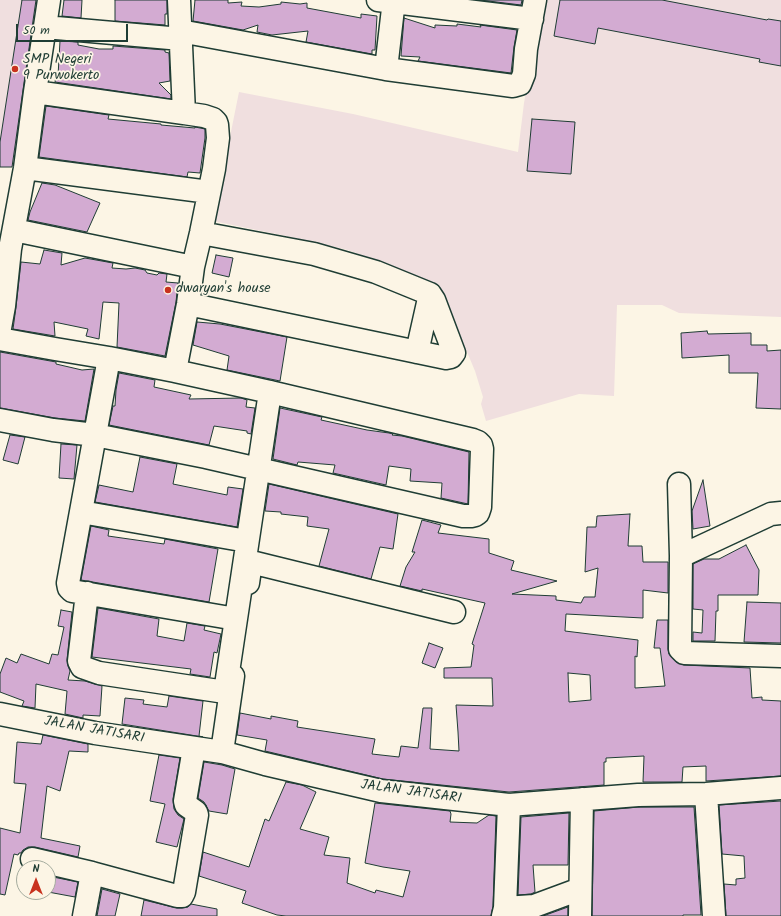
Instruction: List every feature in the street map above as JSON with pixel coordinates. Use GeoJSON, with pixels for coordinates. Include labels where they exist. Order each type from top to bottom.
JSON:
{"type":"FeatureCollection","features":[{"type":"Feature","properties":{"kind":"street"},"geometry":{"type":"LineString","coordinates":[[0,328],[4,306],[8,242],[25,168],[49,0]]}},
{"type":"Feature","properties":{"kind":"street"},"geometry":{"type":"LineString","coordinates":[[179,0],[184,113]]}},
{"type":"Feature","properties":{"kind":"street"},"geometry":{"type":"LineString","coordinates":[[45,27],[181,35],[382,68],[513,86],[520,84],[524,74],[526,49],[533,9],[388,1],[382,68]]}},
{"type":"Feature","properties":{"kind":"street"},"geometry":{"type":"LineString","coordinates":[[35,92],[204,116],[213,119],[216,122],[218,138],[214,169],[193,267],[188,304],[175,371]]}},
{"type":"Feature","properties":{"kind":"street"},"geometry":{"type":"LineString","coordinates":[[25,168],[209,192]]}},
{"type":"Feature","properties":{"kind":"street"},"geometry":{"type":"LineString","coordinates":[[188,304],[446,358],[451,357],[454,353],[434,300],[430,294],[376,272],[314,254],[201,232]]}},
{"type":"Feature","properties":{"kind":"street"},"geometry":{"type":"LineString","coordinates":[[8,242],[193,267]]}},
{"type":"Feature","properties":{"kind":"street"},"geometry":{"type":"LineString","coordinates":[[417,352],[430,294]]}},
{"type":"Feature","properties":{"kind":"street"},"geometry":{"type":"LineString","coordinates":[[0,339],[175,371],[473,440],[478,442],[482,449],[480,507],[478,512],[475,514],[471,516],[463,516],[206,457],[95,435],[53,430],[0,420]]}},
{"type":"Feature","properties":{"kind":"street"},"geometry":{"type":"LineString","coordinates":[[109,358],[68,583],[70,588],[72,591],[236,619]]}},
{"type":"Feature","properties":{"kind":"street"},"geometry":{"type":"LineString","coordinates":[[87,593],[79,662],[82,667],[99,673],[225,692],[270,392]]}},
{"type":"Feature","properties":{"kind":"street"},"geometry":{"type":"LineString","coordinates":[[679,484],[681,556],[680,648],[682,652],[781,656]]}},
{"type":"Feature","properties":{"kind":"street"},"geometry":{"type":"LineString","coordinates":[[81,512],[248,541]]}},
{"type":"Feature","properties":{"kind":"street"},"geometry":{"type":"LineString","coordinates":[[681,556],[771,514],[781,513]]}},
{"type":"Feature","properties":{"kind":"street"},"geometry":{"type":"LineString","coordinates":[[222,752],[251,562],[454,612]]}},
{"type":"Feature","properties":{"kind":"street","name":"JALAN JATISARI"},"geometry":{"type":"LineString","coordinates":[[0,714],[95,733],[222,752],[265,764],[381,791],[509,805],[638,795],[706,794],[781,788]]}},
{"type":"Feature","properties":{"kind":"street"},"geometry":{"type":"LineString","coordinates":[[32,859],[182,896],[186,885],[197,815],[196,812],[186,806],[185,801],[194,748]]}},
{"type":"Feature","properties":{"kind":"street"},"geometry":{"type":"LineString","coordinates":[[706,794],[714,916]]}},
{"type":"Feature","properties":{"kind":"street"},"geometry":{"type":"LineString","coordinates":[[580,916],[582,800]]}},
{"type":"Feature","properties":{"kind":"street"},"geometry":{"type":"LineString","coordinates":[[509,805],[504,912],[534,906],[580,888]]}},
{"type":"Feature","properties":{"kind":"street"},"geometry":{"type":"LineString","coordinates":[[84,916],[92,873]]}},
{"type":"Feature","properties":{"kind":"shaded area","name":"SMP Negeri 9 Purwokerto"},"geometry":{"type":"Polygon","coordinates":[[[0,0],[41,0],[16,167],[0,164],[0,0]]]}},
{"type":"Feature","properties":{"kind":"shaded area"},"geometry":{"type":"Polygon","coordinates":[[[542,0],[781,0],[781,317],[679,313],[662,305],[617,305],[614,396],[579,394],[486,421],[481,404],[483,397],[475,371],[439,285],[348,250],[213,221],[239,92],[353,114],[518,152],[524,103],[542,0]]]}},
{"type":"Feature","properties":{"kind":"building"},"geometry":{"type":"Polygon","coordinates":[[[22,0],[36,0],[12,167],[0,167],[0,142],[22,0]]]}},
{"type":"Feature","properties":{"kind":"building"},"geometry":{"type":"Polygon","coordinates":[[[64,0],[82,0],[81,18],[62,16],[64,0]]]}},
{"type":"Feature","properties":{"kind":"building"},"geometry":{"type":"Polygon","coordinates":[[[115,0],[167,0],[165,25],[115,21],[115,0]]]}},
{"type":"Feature","properties":{"kind":"building"},"geometry":{"type":"Polygon","coordinates":[[[195,0],[228,0],[228,3],[242,2],[241,6],[259,7],[281,4],[281,2],[300,4],[307,3],[307,8],[361,18],[361,14],[377,16],[375,50],[372,50],[372,54],[306,42],[308,31],[272,35],[257,32],[258,25],[243,30],[193,21],[195,0]]]}},
{"type":"Feature","properties":{"kind":"building"},"geometry":{"type":"Polygon","coordinates":[[[480,0],[522,0],[521,5],[480,0]]]}},
{"type":"Feature","properties":{"kind":"building"},"geometry":{"type":"Polygon","coordinates":[[[560,0],[662,0],[767,20],[781,21],[781,66],[759,62],[760,59],[598,28],[595,44],[554,36],[560,0]]]}},
{"type":"Feature","properties":{"kind":"building"},"geometry":{"type":"Polygon","coordinates":[[[404,18],[435,28],[435,25],[457,26],[457,24],[481,27],[480,25],[517,30],[511,73],[418,61],[420,57],[401,56],[404,18]]]}},
{"type":"Feature","properties":{"kind":"building"},"geometry":{"type":"Polygon","coordinates":[[[60,41],[78,42],[78,45],[99,49],[113,49],[113,46],[165,50],[165,52],[169,53],[170,81],[159,83],[171,95],[171,99],[55,82],[56,76],[58,76],[60,41]]]}},
{"type":"Feature","properties":{"kind":"building"},"geometry":{"type":"Polygon","coordinates":[[[46,106],[109,115],[108,119],[205,129],[200,173],[188,172],[187,177],[39,157],[46,106]]]}},
{"type":"Feature","properties":{"kind":"building"},"geometry":{"type":"Polygon","coordinates":[[[532,119],[575,122],[571,174],[527,171],[532,119]]]}},
{"type":"Feature","properties":{"kind":"building"},"geometry":{"type":"Polygon","coordinates":[[[42,183],[55,185],[100,203],[87,232],[28,220],[42,183]]]}},
{"type":"Feature","properties":{"kind":"building"},"geometry":{"type":"Polygon","coordinates":[[[44,250],[62,253],[61,265],[85,258],[113,263],[112,268],[135,268],[157,275],[159,273],[167,274],[166,282],[178,283],[176,302],[165,356],[117,347],[119,303],[103,302],[99,339],[86,336],[88,329],[54,322],[55,336],[13,329],[21,262],[40,264],[44,250]]]}},
{"type":"Feature","properties":{"kind":"building"},"geometry":{"type":"Polygon","coordinates":[[[216,255],[233,258],[229,277],[212,273],[216,255]]]}},
{"type":"Feature","properties":{"kind":"building"},"geometry":{"type":"Polygon","coordinates":[[[197,322],[220,324],[287,337],[280,381],[227,370],[229,356],[193,345],[197,322]]]}},
{"type":"Feature","properties":{"kind":"building"},"geometry":{"type":"Polygon","coordinates":[[[707,331],[708,334],[751,333],[751,345],[767,345],[767,351],[781,350],[781,409],[756,408],[758,373],[729,373],[729,355],[682,358],[681,333],[707,331]]]}},
{"type":"Feature","properties":{"kind":"building"},"geometry":{"type":"Polygon","coordinates":[[[0,352],[56,362],[56,364],[82,370],[94,369],[85,421],[55,418],[0,408],[0,352]]]}},
{"type":"Feature","properties":{"kind":"building"},"geometry":{"type":"Polygon","coordinates":[[[119,373],[155,380],[154,387],[191,395],[189,399],[241,398],[247,400],[246,407],[255,408],[251,434],[247,433],[247,431],[214,426],[209,445],[109,425],[113,406],[115,406],[119,373]]]}},
{"type":"Feature","properties":{"kind":"building"},"geometry":{"type":"Polygon","coordinates":[[[280,408],[322,417],[321,420],[389,433],[393,434],[392,435],[469,452],[468,504],[441,498],[442,483],[410,481],[411,469],[389,466],[386,485],[333,473],[335,465],[298,462],[297,465],[273,459],[280,408]]]}},
{"type":"Feature","properties":{"kind":"building"},"geometry":{"type":"Polygon","coordinates":[[[10,435],[25,437],[18,464],[3,460],[10,435]]]}},
{"type":"Feature","properties":{"kind":"building"},"geometry":{"type":"Polygon","coordinates":[[[61,444],[77,445],[74,479],[59,478],[61,444]]]}},
{"type":"Feature","properties":{"kind":"building"},"geometry":{"type":"Polygon","coordinates":[[[140,457],[177,464],[173,484],[227,495],[228,487],[243,489],[237,527],[95,502],[99,485],[133,492],[140,457]]]}},
{"type":"Feature","properties":{"kind":"building"},"geometry":{"type":"Polygon","coordinates":[[[703,480],[710,526],[693,529],[692,511],[703,480]]]}},
{"type":"Feature","properties":{"kind":"building"},"geometry":{"type":"Polygon","coordinates":[[[269,484],[398,514],[393,549],[380,547],[371,579],[319,566],[329,529],[307,526],[308,517],[281,514],[281,512],[265,511],[269,484]]]}},
{"type":"Feature","properties":{"kind":"building"},"geometry":{"type":"Polygon","coordinates":[[[630,514],[628,546],[642,546],[643,562],[668,562],[668,593],[643,590],[643,618],[566,614],[565,631],[638,640],[637,657],[635,656],[635,688],[665,686],[660,648],[654,648],[657,620],[668,620],[668,649],[669,654],[676,662],[684,665],[750,668],[752,698],[762,697],[762,700],[781,701],[781,776],[706,781],[706,766],[683,767],[682,782],[643,782],[644,756],[606,758],[606,762],[604,762],[604,785],[509,792],[383,779],[265,751],[267,740],[237,735],[240,713],[271,719],[271,716],[298,721],[297,727],[375,739],[372,754],[399,757],[401,746],[418,748],[423,708],[432,708],[430,749],[459,751],[456,705],[493,706],[492,678],[444,678],[444,668],[471,667],[474,645],[472,644],[485,603],[422,589],[422,591],[400,586],[406,567],[415,552],[412,552],[422,520],[441,525],[438,533],[489,539],[489,553],[514,561],[511,570],[557,581],[512,594],[556,596],[556,600],[581,603],[584,597],[595,597],[598,568],[585,572],[587,527],[596,527],[597,516],[630,514]],[[568,673],[569,702],[591,700],[590,675],[568,673]]]}},
{"type":"Feature","properties":{"kind":"building"},"geometry":{"type":"Polygon","coordinates":[[[91,526],[109,530],[108,536],[164,544],[165,539],[218,549],[209,602],[81,580],[91,526]]]}},
{"type":"Feature","properties":{"kind":"building"},"geometry":{"type":"Polygon","coordinates":[[[746,545],[759,570],[758,595],[718,595],[715,641],[693,641],[693,632],[702,633],[703,610],[693,609],[693,564],[704,559],[719,559],[746,545]]]}},
{"type":"Feature","properties":{"kind":"building"},"geometry":{"type":"Polygon","coordinates":[[[747,602],[781,603],[781,643],[744,642],[747,602]]]}},
{"type":"Feature","properties":{"kind":"building"},"geometry":{"type":"Polygon","coordinates":[[[98,608],[159,619],[157,636],[184,641],[187,623],[205,626],[204,630],[221,634],[217,653],[214,652],[210,677],[190,674],[191,669],[92,657],[98,608]]]}},
{"type":"Feature","properties":{"kind":"building"},"geometry":{"type":"Polygon","coordinates":[[[61,610],[72,612],[67,660],[70,671],[68,680],[85,681],[102,686],[100,716],[83,715],[83,718],[65,714],[67,691],[36,684],[35,708],[22,706],[24,701],[0,692],[0,674],[6,658],[17,663],[21,654],[49,664],[52,654],[58,655],[64,627],[58,626],[61,610]]]}},
{"type":"Feature","properties":{"kind":"building"},"geometry":{"type":"Polygon","coordinates":[[[429,643],[443,648],[435,668],[422,663],[429,643]]]}},
{"type":"Feature","properties":{"kind":"building"},"geometry":{"type":"Polygon","coordinates":[[[169,696],[203,701],[199,736],[203,737],[122,724],[125,698],[144,700],[143,704],[167,707],[169,696]]]}},
{"type":"Feature","properties":{"kind":"building"},"geometry":{"type":"Polygon","coordinates":[[[43,735],[88,744],[88,752],[69,751],[60,791],[47,786],[41,838],[80,846],[78,857],[35,847],[28,847],[18,855],[14,854],[5,895],[0,894],[0,828],[20,833],[26,784],[14,783],[17,742],[41,744],[43,735]]]}},
{"type":"Feature","properties":{"kind":"building"},"geometry":{"type":"Polygon","coordinates":[[[159,755],[180,758],[173,799],[174,809],[178,815],[184,819],[177,847],[156,842],[165,804],[150,801],[159,755]]]}},
{"type":"Feature","properties":{"kind":"building"},"geometry":{"type":"Polygon","coordinates":[[[204,762],[235,769],[227,814],[209,811],[204,802],[198,798],[204,762]]]}},
{"type":"Feature","properties":{"kind":"building"},"geometry":{"type":"Polygon","coordinates":[[[286,782],[302,785],[316,792],[300,829],[329,837],[324,855],[350,858],[347,883],[375,893],[376,890],[403,897],[410,871],[365,863],[375,803],[450,811],[450,822],[477,823],[489,815],[496,816],[493,906],[491,916],[277,915],[242,903],[246,891],[199,876],[203,852],[249,867],[265,819],[269,821],[286,782]]]}},
{"type":"Feature","properties":{"kind":"building"},"geometry":{"type":"Polygon","coordinates":[[[781,801],[781,916],[726,916],[724,884],[736,885],[736,879],[745,878],[744,856],[722,854],[719,805],[781,801]]]}},
{"type":"Feature","properties":{"kind":"building"},"geometry":{"type":"Polygon","coordinates":[[[639,807],[694,807],[701,915],[592,916],[594,811],[639,807]]]}},
{"type":"Feature","properties":{"kind":"building"},"geometry":{"type":"Polygon","coordinates":[[[569,813],[568,865],[533,865],[535,892],[531,894],[518,895],[521,817],[569,813]]]}},
{"type":"Feature","properties":{"kind":"building"},"geometry":{"type":"Polygon","coordinates":[[[56,878],[78,882],[75,897],[56,893],[56,878]]]}},
{"type":"Feature","properties":{"kind":"building"},"geometry":{"type":"Polygon","coordinates":[[[102,889],[120,894],[115,916],[97,916],[102,889]]]}},
{"type":"Feature","properties":{"kind":"building"},"geometry":{"type":"Polygon","coordinates":[[[144,900],[177,908],[188,907],[191,904],[217,909],[217,916],[141,916],[144,900]]]}},
{"type":"Feature","properties":{"kind":"building"},"geometry":{"type":"Polygon","coordinates":[[[568,907],[568,916],[543,916],[568,907]]]}},
{"type":"Feature","properties":{"kind":"place","name":"SMP Negeri 9 Purwokerto"},"geometry":{"type":"Point","coordinates":[15,69]}},
{"type":"Feature","properties":{"kind":"place","name":"dwaryan's house"},"geometry":{"type":"Point","coordinates":[168,290]}}]}
